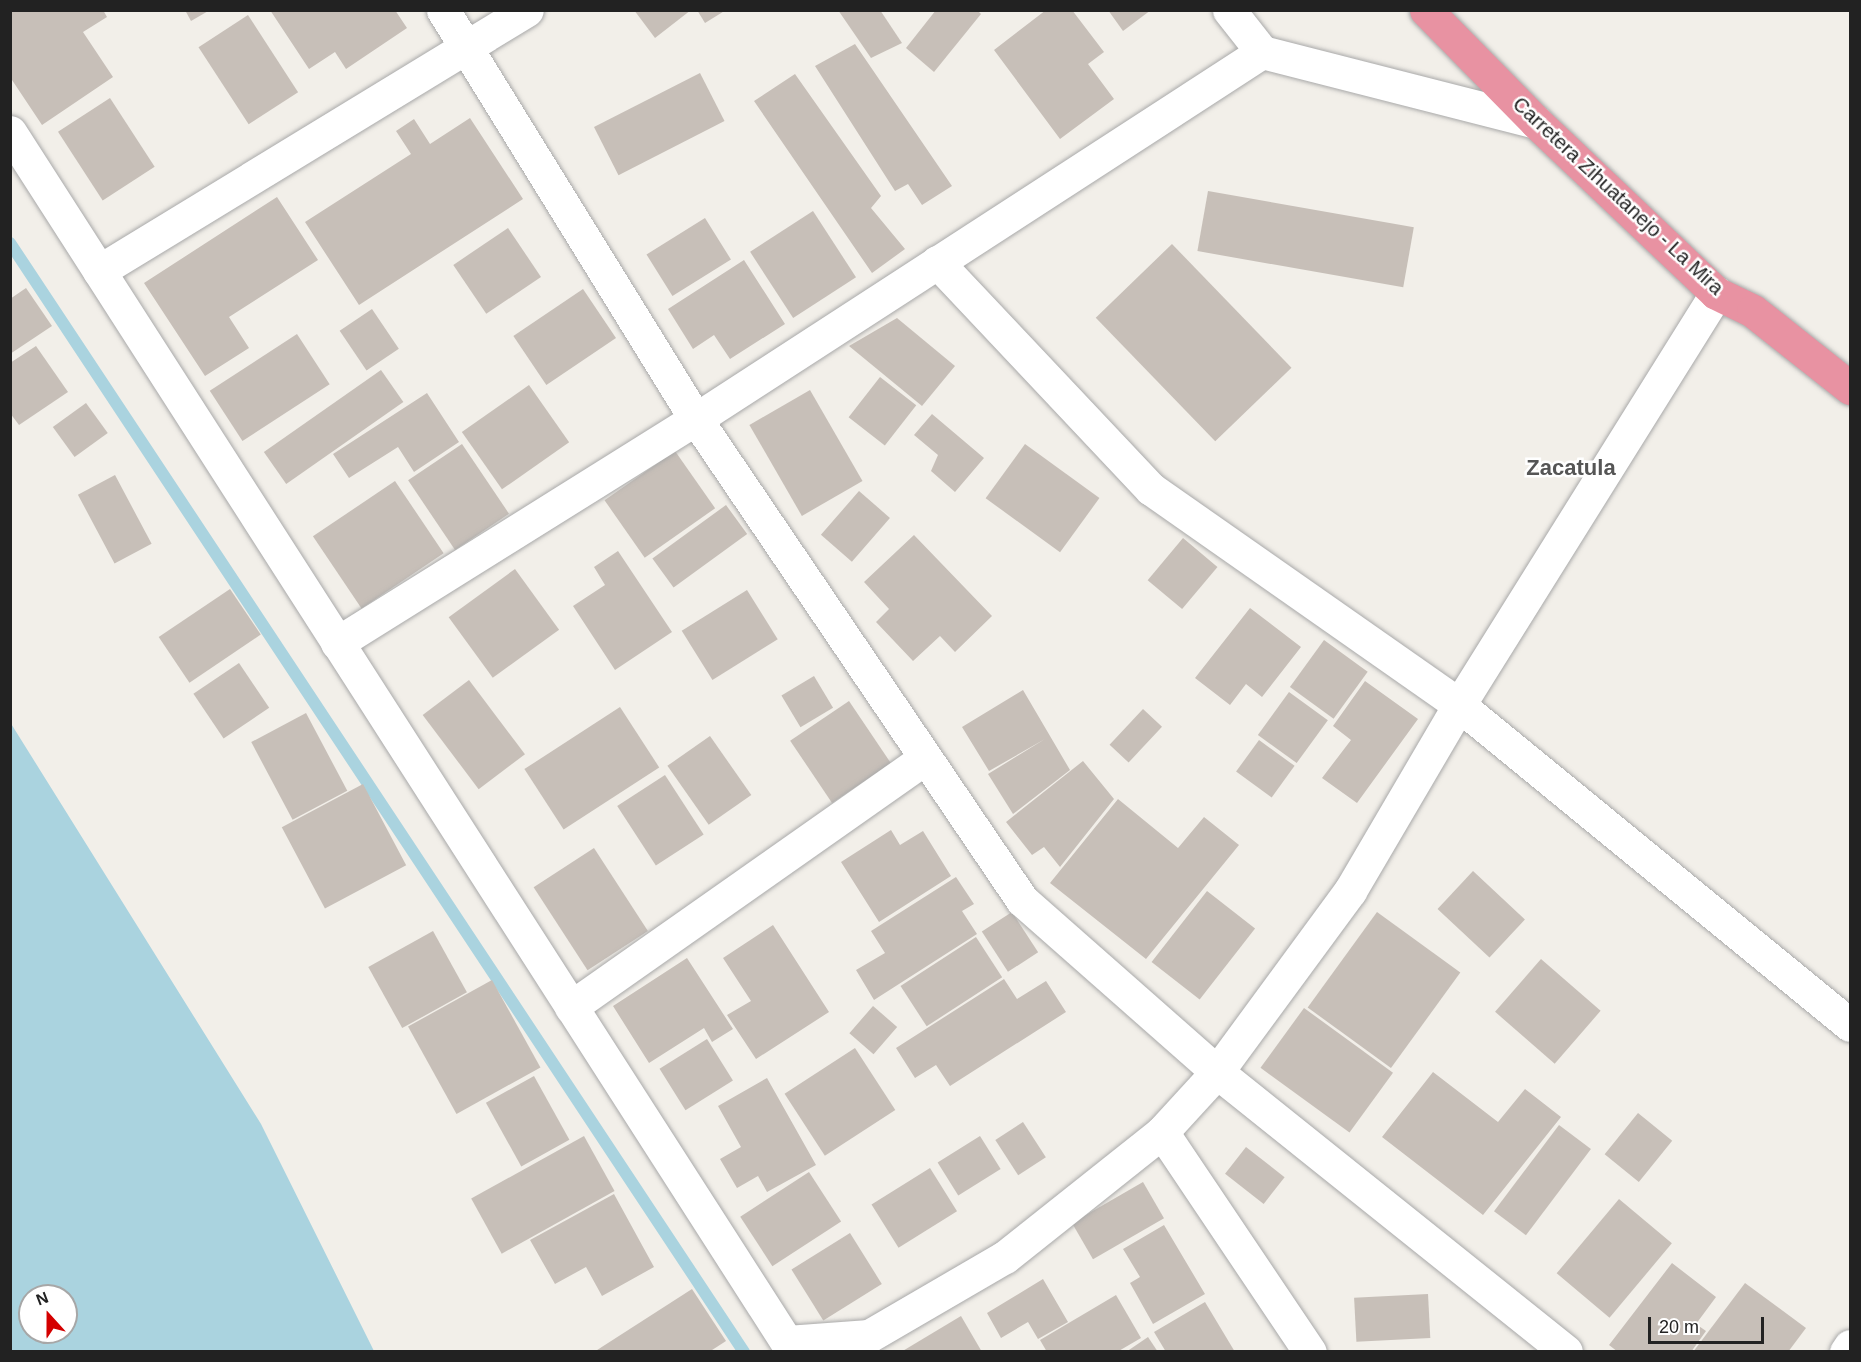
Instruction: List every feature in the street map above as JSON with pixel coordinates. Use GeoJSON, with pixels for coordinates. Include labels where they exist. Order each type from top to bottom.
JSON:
{"type":"FeatureCollection","features":[{"type":"Feature","properties":{"kind":"highway","name":"Carretera Zihuatanejo - La Mira"},"geometry":{"type":"LineString","coordinates":[[1426,10],[1536,122],[1716,293],[1753,311],[1851,388]]}},
{"type":"Feature","properties":{"kind":"street"},"geometry":{"type":"LineString","coordinates":[[443,10],[696,419],[1022,900],[1217,1072],[1566,1352]]}},
{"type":"Feature","properties":{"kind":"street"},"geometry":{"type":"LineString","coordinates":[[99,271],[527,10]]}},
{"type":"Feature","properties":{"kind":"street"},"geometry":{"type":"LineString","coordinates":[[1229,10],[1262,52],[1536,122]]}},
{"type":"Feature","properties":{"kind":"street"},"geometry":{"type":"LineString","coordinates":[[337,643],[696,419],[1262,52]]}},
{"type":"Feature","properties":{"kind":"street"},"geometry":{"type":"LineString","coordinates":[[10,132],[790,1347],[868,1344],[1005,1257],[1162,1132],[1217,1072],[1350,891],[1459,705],[1716,293]]}},
{"type":"Feature","properties":{"kind":"street"},"geometry":{"type":"LineString","coordinates":[[937,262],[1151,489],[1459,705],[1851,1025]]}},
{"type":"Feature","properties":{"kind":"street"},"geometry":{"type":"LineString","coordinates":[[571,1007],[925,758]]}},
{"type":"Feature","properties":{"kind":"street"},"geometry":{"type":"LineString","coordinates":[[1162,1132],[1310,1352]]}},
{"type":"Feature","properties":{"kind":"street"},"geometry":{"type":"LineString","coordinates":[[1846,1352],[1851,1346]]}},
{"type":"Feature","properties":{"kind":"water"},"geometry":{"type":"Polygon","coordinates":[[[10,722],[261,1124],[374,1351],[11,1351],[10,722]]]}},
{"type":"Feature","properties":{"kind":"building"},"geometry":{"type":"Polygon","coordinates":[[[10,10],[103,10],[107,17],[83,32],[113,77],[42,125],[10,77],[10,10]]]}},
{"type":"Feature","properties":{"kind":"building"},"geometry":{"type":"Polygon","coordinates":[[[185,10],[210,10],[191,21],[185,10]]]}},
{"type":"Feature","properties":{"kind":"building"},"geometry":{"type":"Polygon","coordinates":[[[270,10],[395,10],[407,28],[346,69],[335,52],[309,69],[270,10]]]}},
{"type":"Feature","properties":{"kind":"building"},"geometry":{"type":"Polygon","coordinates":[[[634,10],[691,10],[655,38],[634,10]]]}},
{"type":"Feature","properties":{"kind":"building"},"geometry":{"type":"Polygon","coordinates":[[[697,10],[726,10],[705,23],[697,10]]]}},
{"type":"Feature","properties":{"kind":"building"},"geometry":{"type":"Polygon","coordinates":[[[838,10],[880,10],[902,43],[871,58],[838,10]]]}},
{"type":"Feature","properties":{"kind":"building"},"geometry":{"type":"Polygon","coordinates":[[[936,10],[977,10],[981,14],[934,72],[906,48],[936,10]]]}},
{"type":"Feature","properties":{"kind":"building"},"geometry":{"type":"Polygon","coordinates":[[[1046,10],[1072,10],[1104,52],[1088,64],[1114,99],[1060,139],[994,50],[1046,10]]]}},
{"type":"Feature","properties":{"kind":"building"},"geometry":{"type":"Polygon","coordinates":[[[1108,10],[1151,10],[1123,31],[1108,10]]]}},
{"type":"Feature","properties":{"kind":"building"},"geometry":{"type":"Polygon","coordinates":[[[248,15],[298,92],[249,124],[199,47],[248,15]]]}},
{"type":"Feature","properties":{"kind":"building"},"geometry":{"type":"Polygon","coordinates":[[[855,44],[952,186],[922,205],[908,184],[895,191],[815,66],[855,44]]]}},
{"type":"Feature","properties":{"kind":"building"},"geometry":{"type":"Polygon","coordinates":[[[700,73],[725,121],[618,175],[594,127],[700,73]]]}},
{"type":"Feature","properties":{"kind":"building"},"geometry":{"type":"Polygon","coordinates":[[[795,74],[881,196],[871,208],[905,249],[872,273],[754,101],[795,74]]]}},
{"type":"Feature","properties":{"kind":"building"},"geometry":{"type":"Polygon","coordinates":[[[110,98],[155,167],[103,201],[58,132],[110,98]]]}},
{"type":"Feature","properties":{"kind":"building"},"geometry":{"type":"Polygon","coordinates":[[[470,118],[523,199],[359,305],[305,222],[411,154],[396,131],[414,119],[430,144],[470,118]]]}},
{"type":"Feature","properties":{"kind":"building"},"geometry":{"type":"Polygon","coordinates":[[[1208,191],[1414,227],[1403,287],[1197,251],[1208,191]]]}},
{"type":"Feature","properties":{"kind":"building"},"geometry":{"type":"Polygon","coordinates":[[[277,197],[318,260],[229,317],[249,348],[205,376],[144,283],[277,197]]]}},
{"type":"Feature","properties":{"kind":"building"},"geometry":{"type":"Polygon","coordinates":[[[813,211],[856,277],[793,318],[750,252],[813,211]]]}},
{"type":"Feature","properties":{"kind":"building"},"geometry":{"type":"Polygon","coordinates":[[[705,218],[731,260],[672,296],[646,255],[705,218]]]}},
{"type":"Feature","properties":{"kind":"building"},"geometry":{"type":"Polygon","coordinates":[[[508,228],[541,277],[486,314],[453,265],[508,228]]]}},
{"type":"Feature","properties":{"kind":"building"},"geometry":{"type":"Polygon","coordinates":[[[1172,244],[1291,368],[1215,441],[1096,318],[1172,244]]]}},
{"type":"Feature","properties":{"kind":"building"},"geometry":{"type":"Polygon","coordinates":[[[744,260],[785,324],[730,359],[714,335],[693,349],[668,309],[744,260]]]}},
{"type":"Feature","properties":{"kind":"building"},"geometry":{"type":"Polygon","coordinates":[[[26,288],[52,326],[10,354],[10,299],[26,288]]]}},
{"type":"Feature","properties":{"kind":"building"},"geometry":{"type":"Polygon","coordinates":[[[583,289],[616,338],[546,385],[513,336],[583,289]]]}},
{"type":"Feature","properties":{"kind":"building"},"geometry":{"type":"Polygon","coordinates":[[[372,309],[399,349],[367,371],[340,331],[372,309]]]}},
{"type":"Feature","properties":{"kind":"building"},"geometry":{"type":"Polygon","coordinates":[[[897,318],[955,366],[922,406],[849,346],[897,318]]]}},
{"type":"Feature","properties":{"kind":"building"},"geometry":{"type":"Polygon","coordinates":[[[297,334],[330,384],[242,441],[210,391],[297,334]]]}},
{"type":"Feature","properties":{"kind":"building"},"geometry":{"type":"Polygon","coordinates":[[[36,346],[68,392],[19,425],[10,413],[10,363],[36,346]]]}},
{"type":"Feature","properties":{"kind":"building"},"geometry":{"type":"Polygon","coordinates":[[[381,370],[403,402],[286,484],[264,452],[381,370]]]}},
{"type":"Feature","properties":{"kind":"building"},"geometry":{"type":"Polygon","coordinates":[[[880,377],[916,405],[885,446],[849,417],[880,377]]]}},
{"type":"Feature","properties":{"kind":"building"},"geometry":{"type":"Polygon","coordinates":[[[529,385],[569,442],[502,489],[462,432],[529,385]]]}},
{"type":"Feature","properties":{"kind":"building"},"geometry":{"type":"Polygon","coordinates":[[[810,390],[862,481],[802,516],[749,425],[810,390]]]}},
{"type":"Feature","properties":{"kind":"building"},"geometry":{"type":"Polygon","coordinates":[[[427,393],[459,442],[414,472],[398,447],[349,478],[333,454],[427,393]]]}},
{"type":"Feature","properties":{"kind":"building"},"geometry":{"type":"Polygon","coordinates":[[[86,403],[108,433],[75,457],[53,427],[86,403]]]}},
{"type":"Feature","properties":{"kind":"building"},"geometry":{"type":"Polygon","coordinates":[[[932,414],[984,458],[955,492],[931,471],[938,455],[914,435],[932,414]]]}},
{"type":"Feature","properties":{"kind":"building"},"geometry":{"type":"Polygon","coordinates":[[[462,444],[509,514],[455,550],[408,480],[462,444]]]}},
{"type":"Feature","properties":{"kind":"building"},"geometry":{"type":"Polygon","coordinates":[[[1025,444],[1099,498],[1060,552],[986,498],[1025,444]]]}},
{"type":"Feature","properties":{"kind":"building"},"geometry":{"type":"Polygon","coordinates":[[[675,451],[715,508],[645,558],[605,500],[675,451]]]}},
{"type":"Feature","properties":{"kind":"building"},"geometry":{"type":"Polygon","coordinates":[[[115,475],[152,544],[115,564],[78,495],[115,475]]]}},
{"type":"Feature","properties":{"kind":"building"},"geometry":{"type":"Polygon","coordinates":[[[395,481],[444,553],[362,608],[313,536],[395,481]]]}},
{"type":"Feature","properties":{"kind":"building"},"geometry":{"type":"Polygon","coordinates":[[[859,491],[890,518],[852,562],[821,535],[859,491]]]}},
{"type":"Feature","properties":{"kind":"building"},"geometry":{"type":"Polygon","coordinates":[[[726,505],[747,534],[674,588],[652,558],[726,505]]]}},
{"type":"Feature","properties":{"kind":"building"},"geometry":{"type":"Polygon","coordinates":[[[914,535],[992,616],[955,652],[940,636],[913,661],[876,622],[889,609],[864,582],[914,535]]]}},
{"type":"Feature","properties":{"kind":"building"},"geometry":{"type":"Polygon","coordinates":[[[1183,538],[1217,567],[1182,609],[1148,580],[1183,538]]]}},
{"type":"Feature","properties":{"kind":"building"},"geometry":{"type":"Polygon","coordinates":[[[618,551],[672,632],[615,670],[573,606],[605,585],[594,567],[618,551]]]}},
{"type":"Feature","properties":{"kind":"building"},"geometry":{"type":"Polygon","coordinates":[[[515,569],[559,630],[493,678],[449,617],[515,569]]]}},
{"type":"Feature","properties":{"kind":"building"},"geometry":{"type":"Polygon","coordinates":[[[230,589],[261,635],[189,683],[159,637],[230,589]]]}},
{"type":"Feature","properties":{"kind":"building"},"geometry":{"type":"Polygon","coordinates":[[[747,590],[778,639],[712,680],[682,631],[747,590]]]}},
{"type":"Feature","properties":{"kind":"building"},"geometry":{"type":"Polygon","coordinates":[[[1250,608],[1301,647],[1262,697],[1246,684],[1230,705],[1195,678],[1250,608]]]}},
{"type":"Feature","properties":{"kind":"building"},"geometry":{"type":"Polygon","coordinates":[[[1324,640],[1368,672],[1334,719],[1290,687],[1324,640]]]}},
{"type":"Feature","properties":{"kind":"building"},"geometry":{"type":"Polygon","coordinates":[[[239,663],[269,708],[224,739],[193,694],[239,663]]]}},
{"type":"Feature","properties":{"kind":"building"},"geometry":{"type":"Polygon","coordinates":[[[814,676],[833,708],[800,727],[781,696],[814,676]]]}},
{"type":"Feature","properties":{"kind":"building"},"geometry":{"type":"Polygon","coordinates":[[[469,680],[525,754],[479,789],[423,715],[469,680]]]}},
{"type":"Feature","properties":{"kind":"building"},"geometry":{"type":"Polygon","coordinates":[[[1365,681],[1418,719],[1357,803],[1322,778],[1351,740],[1333,726],[1365,681]]]}},
{"type":"Feature","properties":{"kind":"building"},"geometry":{"type":"Polygon","coordinates":[[[1023,690],[1070,770],[1013,814],[988,774],[1045,739],[989,771],[962,727],[1023,690]]]}},
{"type":"Feature","properties":{"kind":"building"},"geometry":{"type":"Polygon","coordinates":[[[1289,692],[1328,720],[1297,763],[1258,735],[1289,692]]]}},
{"type":"Feature","properties":{"kind":"building"},"geometry":{"type":"Polygon","coordinates":[[[849,701],[891,763],[832,803],[790,741],[849,701]]]}},
{"type":"Feature","properties":{"kind":"building"},"geometry":{"type":"Polygon","coordinates":[[[620,707],[659,767],[564,829],[524,769],[620,707]]]}},
{"type":"Feature","properties":{"kind":"building"},"geometry":{"type":"Polygon","coordinates":[[[1143,709],[1162,727],[1129,763],[1110,745],[1143,709]]]}},
{"type":"Feature","properties":{"kind":"building"},"geometry":{"type":"Polygon","coordinates":[[[306,713],[347,791],[293,820],[251,742],[306,713]]]}},
{"type":"Feature","properties":{"kind":"building"},"geometry":{"type":"Polygon","coordinates":[[[710,736],[751,795],[709,825],[667,766],[710,736]]]}},
{"type":"Feature","properties":{"kind":"building"},"geometry":{"type":"Polygon","coordinates":[[[1259,740],[1295,766],[1272,797],[1236,772],[1259,740]]]}},
{"type":"Feature","properties":{"kind":"building"},"geometry":{"type":"Polygon","coordinates":[[[1083,761],[1114,799],[1060,867],[1044,847],[1032,855],[1006,822],[1083,761]]]}},
{"type":"Feature","properties":{"kind":"building"},"geometry":{"type":"Polygon","coordinates":[[[665,775],[704,835],[656,866],[617,806],[665,775]]]}},
{"type":"Feature","properties":{"kind":"building"},"geometry":{"type":"Polygon","coordinates":[[[363,784],[406,865],[325,908],[282,827],[363,784]]]}},
{"type":"Feature","properties":{"kind":"building"},"geometry":{"type":"Polygon","coordinates":[[[1118,799],[1178,848],[1204,817],[1239,845],[1146,959],[1050,883],[1118,799]]]}},
{"type":"Feature","properties":{"kind":"building"},"geometry":{"type":"Polygon","coordinates":[[[891,830],[900,845],[923,831],[951,876],[879,922],[841,862],[891,830]]]}},
{"type":"Feature","properties":{"kind":"building"},"geometry":{"type":"Polygon","coordinates":[[[594,848],[648,931],[588,970],[534,887],[594,848]]]}},
{"type":"Feature","properties":{"kind":"building"},"geometry":{"type":"Polygon","coordinates":[[[1473,871],[1525,919],[1489,957],[1438,909],[1473,871]]]}},
{"type":"Feature","properties":{"kind":"building"},"geometry":{"type":"Polygon","coordinates":[[[956,877],[974,904],[962,911],[977,934],[874,1000],[856,970],[885,953],[871,931],[956,877]]]}},
{"type":"Feature","properties":{"kind":"building"},"geometry":{"type":"Polygon","coordinates":[[[1207,891],[1255,929],[1200,999],[1152,962],[1207,891]]]}},
{"type":"Feature","properties":{"kind":"building"},"geometry":{"type":"Polygon","coordinates":[[[1012,912],[1038,952],[1008,972],[982,932],[1012,912]]]}},
{"type":"Feature","properties":{"kind":"building"},"geometry":{"type":"Polygon","coordinates":[[[1377,912],[1460,973],[1391,1068],[1308,1007],[1377,912]]]}},
{"type":"Feature","properties":{"kind":"building"},"geometry":{"type":"Polygon","coordinates":[[[773,925],[829,1012],[756,1059],[727,1015],[751,1001],[723,958],[773,925]]]}},
{"type":"Feature","properties":{"kind":"building"},"geometry":{"type":"Polygon","coordinates":[[[433,931],[467,992],[402,1028],[368,967],[433,931]]]}},
{"type":"Feature","properties":{"kind":"building"},"geometry":{"type":"Polygon","coordinates":[[[976,937],[1002,977],[927,1026],[901,986],[976,937]]]}},
{"type":"Feature","properties":{"kind":"building"},"geometry":{"type":"Polygon","coordinates":[[[687,958],[733,1029],[712,1042],[704,1028],[649,1063],[613,1006],[687,958]]]}},
{"type":"Feature","properties":{"kind":"building"},"geometry":{"type":"Polygon","coordinates":[[[1541,959],[1601,1011],[1555,1064],[1495,1012],[1541,959]]]}},
{"type":"Feature","properties":{"kind":"building"},"geometry":{"type":"Polygon","coordinates":[[[1004,979],[1017,999],[1046,981],[1066,1012],[950,1086],[936,1065],[915,1078],[896,1048],[1004,979]]]}},
{"type":"Feature","properties":{"kind":"building"},"geometry":{"type":"Polygon","coordinates":[[[492,980],[540,1067],[457,1114],[408,1027],[492,980]]]}},
{"type":"Feature","properties":{"kind":"building"},"geometry":{"type":"Polygon","coordinates":[[[873,1006],[897,1027],[874,1054],[849,1033],[873,1006]]]}},
{"type":"Feature","properties":{"kind":"building"},"geometry":{"type":"Polygon","coordinates":[[[1304,1008],[1393,1073],[1349,1133],[1261,1068],[1304,1008]]]}},
{"type":"Feature","properties":{"kind":"building"},"geometry":{"type":"Polygon","coordinates":[[[707,1039],[733,1081],[685,1110],[660,1069],[707,1039]]]}},
{"type":"Feature","properties":{"kind":"building"},"geometry":{"type":"Polygon","coordinates":[[[855,1048],[895,1110],[825,1156],[785,1094],[855,1048]]]}},
{"type":"Feature","properties":{"kind":"building"},"geometry":{"type":"Polygon","coordinates":[[[1433,1072],[1498,1122],[1525,1089],[1561,1117],[1483,1215],[1382,1137],[1433,1072]]]}},
{"type":"Feature","properties":{"kind":"building"},"geometry":{"type":"Polygon","coordinates":[[[534,1076],[569,1140],[521,1167],[486,1103],[534,1076]]]}},
{"type":"Feature","properties":{"kind":"building"},"geometry":{"type":"Polygon","coordinates":[[[767,1078],[816,1165],[767,1192],[758,1176],[737,1188],[720,1159],[741,1147],[718,1106],[767,1078]]]}},
{"type":"Feature","properties":{"kind":"building"},"geometry":{"type":"Polygon","coordinates":[[[1638,1113],[1672,1141],[1639,1182],[1605,1154],[1638,1113]]]}},
{"type":"Feature","properties":{"kind":"building"},"geometry":{"type":"Polygon","coordinates":[[[1023,1122],[1046,1157],[1018,1175],[995,1140],[1023,1122]]]}},
{"type":"Feature","properties":{"kind":"building"},"geometry":{"type":"Polygon","coordinates":[[[1559,1125],[1591,1149],[1526,1235],[1494,1211],[1559,1125]]]}},
{"type":"Feature","properties":{"kind":"building"},"geometry":{"type":"Polygon","coordinates":[[[584,1136],[615,1191],[502,1254],[471,1199],[584,1136]]]}},
{"type":"Feature","properties":{"kind":"building"},"geometry":{"type":"Polygon","coordinates":[[[980,1136],[1001,1169],[958,1196],[938,1162],[980,1136]]]}},
{"type":"Feature","properties":{"kind":"building"},"geometry":{"type":"Polygon","coordinates":[[[1246,1147],[1285,1177],[1264,1204],[1225,1174],[1246,1147]]]}},
{"type":"Feature","properties":{"kind":"building"},"geometry":{"type":"Polygon","coordinates":[[[930,1168],[957,1211],[899,1248],[871,1205],[930,1168]]]}},
{"type":"Feature","properties":{"kind":"building"},"geometry":{"type":"Polygon","coordinates":[[[809,1172],[841,1221],[772,1266],[740,1217],[809,1172]]]}},
{"type":"Feature","properties":{"kind":"building"},"geometry":{"type":"Polygon","coordinates":[[[1143,1182],[1164,1218],[1093,1259],[1072,1223],[1143,1182]]]}},
{"type":"Feature","properties":{"kind":"building"},"geometry":{"type":"Polygon","coordinates":[[[614,1194],[654,1267],[602,1296],[586,1267],[555,1284],[530,1240],[614,1194]]]}},
{"type":"Feature","properties":{"kind":"building"},"geometry":{"type":"Polygon","coordinates":[[[1619,1199],[1672,1243],[1610,1318],[1557,1273],[1619,1199]]]}},
{"type":"Feature","properties":{"kind":"building"},"geometry":{"type":"Polygon","coordinates":[[[1164,1225],[1205,1294],[1153,1324],[1130,1283],[1140,1277],[1123,1249],[1164,1225]]]}},
{"type":"Feature","properties":{"kind":"building"},"geometry":{"type":"Polygon","coordinates":[[[850,1233],[882,1284],[823,1320],[791,1270],[850,1233]]]}},
{"type":"Feature","properties":{"kind":"building"},"geometry":{"type":"Polygon","coordinates":[[[1672,1263],[1716,1297],[1696,1324],[1706,1331],[1691,1352],[1618,1352],[1609,1345],[1672,1263]]]}},
{"type":"Feature","properties":{"kind":"building"},"geometry":{"type":"Polygon","coordinates":[[[1043,1279],[1068,1322],[1038,1339],[1028,1322],[1001,1338],[987,1313],[1043,1279]]]}},
{"type":"Feature","properties":{"kind":"building"},"geometry":{"type":"Polygon","coordinates":[[[1745,1283],[1806,1328],[1788,1352],[1693,1352],[1745,1283]]]}},
{"type":"Feature","properties":{"kind":"building"},"geometry":{"type":"Polygon","coordinates":[[[692,1289],[726,1341],[709,1352],[594,1352],[692,1289]]]}},
{"type":"Feature","properties":{"kind":"building"},"geometry":{"type":"Polygon","coordinates":[[[1428,1294],[1430,1338],[1356,1342],[1354,1298],[1428,1294]]]}},
{"type":"Feature","properties":{"kind":"building"},"geometry":{"type":"Polygon","coordinates":[[[1116,1295],[1141,1338],[1117,1352],[1047,1352],[1040,1340],[1116,1295]]]}},
{"type":"Feature","properties":{"kind":"building"},"geometry":{"type":"Polygon","coordinates":[[[1205,1302],[1235,1352],[1166,1352],[1154,1332],[1205,1302]]]}},
{"type":"Feature","properties":{"kind":"building"},"geometry":{"type":"Polygon","coordinates":[[[961,1316],[982,1352],[901,1352],[961,1316]]]}},
{"type":"Feature","properties":{"kind":"building"},"geometry":{"type":"Polygon","coordinates":[[[1148,1337],[1158,1352],[1126,1352],[1148,1337]]]}},
{"type":"Feature","properties":{"kind":"waterway"},"geometry":{"type":"LineString","coordinates":[[10,243],[744,1352]]}},
{"type":"Feature","properties":{"kind":"district","name":"Zacatula"},"geometry":{"type":"Point","coordinates":[1571,468]}}]}
